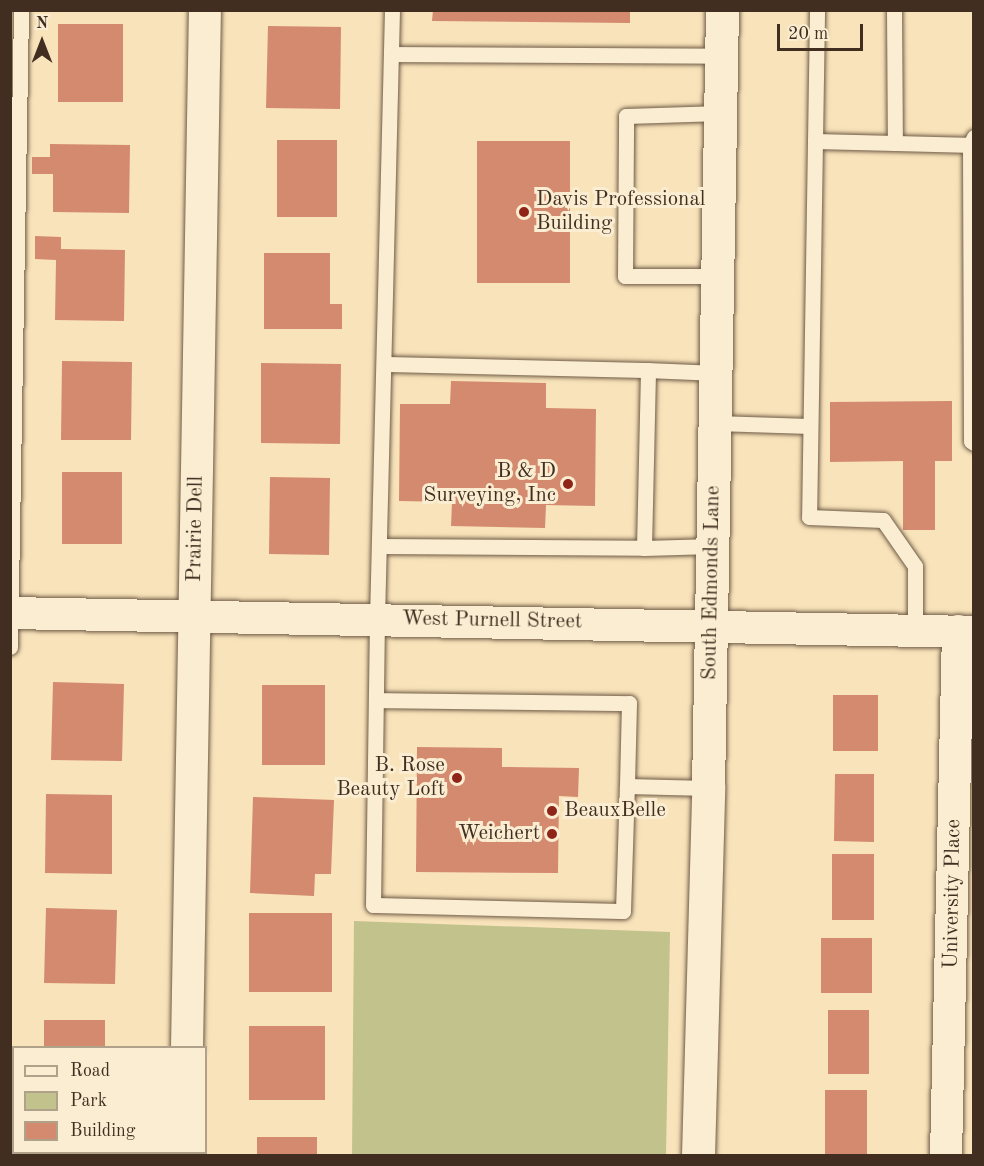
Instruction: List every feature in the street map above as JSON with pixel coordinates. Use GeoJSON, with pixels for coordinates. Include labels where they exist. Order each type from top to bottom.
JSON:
{"type":"FeatureCollection","features":[{"type":"Feature","properties":{"kind":"street","name":"Prairie Dell"},"geometry":{"type":"LineString","coordinates":[[186,1046],[206,10]]}},
{"type":"Feature","properties":{"kind":"street","name":"South Edmonds Lane"},"geometry":{"type":"LineString","coordinates":[[698,1155],[708,788],[722,10]]}},
{"type":"Feature","properties":{"kind":"street","name":"West Purnell Street"},"geometry":{"type":"LineString","coordinates":[[11,613],[966,632]]}},
{"type":"Feature","properties":{"kind":"street","name":"University Place"},"geometry":{"type":"LineString","coordinates":[[946,1155],[962,1017],[966,632]]}},
{"type":"Feature","properties":{"kind":"lane"},"geometry":{"type":"LineString","coordinates":[[10,646],[21,10]]}},
{"type":"Feature","properties":{"kind":"lane"},"geometry":{"type":"LineString","coordinates":[[376,700],[629,703],[623,911],[374,905],[376,700],[377,619],[392,10]]}},
{"type":"Feature","properties":{"kind":"lane"},"geometry":{"type":"LineString","coordinates":[[817,10],[809,517],[882,520],[915,566],[915,630]]}},
{"type":"Feature","properties":{"kind":"lane"},"geometry":{"type":"LineString","coordinates":[[894,10],[895,143]]}},
{"type":"Feature","properties":{"kind":"lane"},"geometry":{"type":"LineString","coordinates":[[391,54],[722,56]]}},
{"type":"Feature","properties":{"kind":"lane"},"geometry":{"type":"LineString","coordinates":[[718,276],[625,276],[626,116],[721,113]]}},
{"type":"Feature","properties":{"kind":"lane"},"geometry":{"type":"LineString","coordinates":[[815,141],[972,142],[971,441],[974,443]]}},
{"type":"Feature","properties":{"kind":"lane"},"geometry":{"type":"LineString","coordinates":[[384,364],[648,369],[716,373]]}},
{"type":"Feature","properties":{"kind":"lane"},"geometry":{"type":"LineString","coordinates":[[644,548],[648,369]]}},
{"type":"Feature","properties":{"kind":"lane"},"geometry":{"type":"LineString","coordinates":[[715,423],[810,426]]}},
{"type":"Feature","properties":{"kind":"lane"},"geometry":{"type":"LineString","coordinates":[[380,546],[644,548],[713,546]]}},
{"type":"Feature","properties":{"kind":"lane"},"geometry":{"type":"LineString","coordinates":[[627,786],[708,788]]}},
{"type":"Feature","properties":{"kind":"green space"},"geometry":{"type":"Polygon","coordinates":[[[354,921],[670,932],[666,1155],[352,1155],[354,921]]]}},
{"type":"Feature","properties":{"kind":"building"},"geometry":{"type":"Polygon","coordinates":[[[433,10],[630,10],[630,23],[432,21],[433,10]]]}},
{"type":"Feature","properties":{"kind":"building"},"geometry":{"type":"Polygon","coordinates":[[[58,24],[123,24],[123,102],[58,102],[58,24]]]}},
{"type":"Feature","properties":{"kind":"building"},"geometry":{"type":"Polygon","coordinates":[[[268,26],[341,27],[340,109],[266,108],[268,26]]]}},
{"type":"Feature","properties":{"kind":"building"},"geometry":{"type":"Polygon","coordinates":[[[277,140],[337,140],[337,217],[277,217],[277,140]]]}},
{"type":"Feature","properties":{"kind":"building","name":"Davis Professional Building"},"geometry":{"type":"Polygon","coordinates":[[[477,141],[570,141],[570,283],[477,283],[477,141]]]}},
{"type":"Feature","properties":{"kind":"building"},"geometry":{"type":"Polygon","coordinates":[[[50,144],[130,145],[129,213],[53,212],[53,174],[32,174],[32,157],[50,157],[50,144]]]}},
{"type":"Feature","properties":{"kind":"building"},"geometry":{"type":"Polygon","coordinates":[[[35,236],[61,237],[61,249],[125,250],[124,321],[55,320],[56,260],[35,259],[35,236]]]}},
{"type":"Feature","properties":{"kind":"building"},"geometry":{"type":"Polygon","coordinates":[[[264,253],[330,253],[330,304],[342,304],[342,329],[264,329],[264,253]]]}},
{"type":"Feature","properties":{"kind":"building"},"geometry":{"type":"Polygon","coordinates":[[[62,361],[132,362],[131,440],[61,440],[62,361]]]}},
{"type":"Feature","properties":{"kind":"building"},"geometry":{"type":"Polygon","coordinates":[[[261,363],[341,364],[340,444],[261,443],[261,363]]]}},
{"type":"Feature","properties":{"kind":"building"},"geometry":{"type":"Polygon","coordinates":[[[451,381],[546,383],[546,408],[596,409],[595,506],[546,505],[545,528],[451,526],[452,502],[399,501],[400,404],[450,404],[451,381]]]}},
{"type":"Feature","properties":{"kind":"building"},"geometry":{"type":"Polygon","coordinates":[[[952,401],[952,461],[935,461],[935,530],[903,530],[903,461],[830,462],[830,402],[952,401]]]}},
{"type":"Feature","properties":{"kind":"building"},"geometry":{"type":"Polygon","coordinates":[[[62,472],[122,472],[122,544],[62,544],[62,472]]]}},
{"type":"Feature","properties":{"kind":"building"},"geometry":{"type":"Polygon","coordinates":[[[270,477],[330,478],[329,555],[269,554],[270,477]]]}},
{"type":"Feature","properties":{"kind":"building"},"geometry":{"type":"Polygon","coordinates":[[[53,682],[124,684],[122,761],[51,760],[53,682]]]}},
{"type":"Feature","properties":{"kind":"building"},"geometry":{"type":"Polygon","coordinates":[[[262,685],[325,685],[325,765],[262,765],[262,685]]]}},
{"type":"Feature","properties":{"kind":"building"},"geometry":{"type":"Polygon","coordinates":[[[833,695],[878,695],[878,751],[833,751],[833,695]]]}},
{"type":"Feature","properties":{"kind":"building"},"geometry":{"type":"Polygon","coordinates":[[[417,747],[502,748],[502,767],[579,768],[578,797],[559,796],[558,873],[416,872],[417,747]]]}},
{"type":"Feature","properties":{"kind":"building"},"geometry":{"type":"Polygon","coordinates":[[[835,774],[874,774],[874,842],[834,841],[835,774]]]}},
{"type":"Feature","properties":{"kind":"building"},"geometry":{"type":"Polygon","coordinates":[[[46,794],[112,795],[112,874],[45,873],[46,794]]]}},
{"type":"Feature","properties":{"kind":"building"},"geometry":{"type":"Polygon","coordinates":[[[253,797],[334,800],[331,874],[315,874],[314,896],[250,893],[253,797]]]}},
{"type":"Feature","properties":{"kind":"building"},"geometry":{"type":"Polygon","coordinates":[[[832,854],[874,854],[874,920],[832,920],[832,854]]]}},
{"type":"Feature","properties":{"kind":"building"},"geometry":{"type":"Polygon","coordinates":[[[46,908],[117,910],[115,984],[44,983],[46,908]]]}},
{"type":"Feature","properties":{"kind":"building"},"geometry":{"type":"Polygon","coordinates":[[[249,913],[332,913],[332,992],[249,992],[249,913]]]}},
{"type":"Feature","properties":{"kind":"building"},"geometry":{"type":"Polygon","coordinates":[[[821,938],[872,938],[872,993],[821,993],[821,938]]]}},
{"type":"Feature","properties":{"kind":"building"},"geometry":{"type":"Polygon","coordinates":[[[828,1010],[869,1010],[869,1074],[828,1074],[828,1010]]]}},
{"type":"Feature","properties":{"kind":"building"},"geometry":{"type":"Polygon","coordinates":[[[44,1020],[105,1020],[105,1046],[44,1046],[44,1020]]]}},
{"type":"Feature","properties":{"kind":"building"},"geometry":{"type":"Polygon","coordinates":[[[249,1026],[325,1026],[325,1100],[249,1100],[249,1026]]]}},
{"type":"Feature","properties":{"kind":"building"},"geometry":{"type":"Polygon","coordinates":[[[825,1090],[867,1090],[867,1156],[825,1156],[825,1090]]]}},
{"type":"Feature","properties":{"kind":"building"},"geometry":{"type":"Polygon","coordinates":[[[257,1137],[317,1137],[317,1156],[257,1156],[257,1137]]]}},
{"type":"Feature","properties":{"kind":"building"},"geometry":{"type":"Polygon","coordinates":[[[44,1154],[103,1154],[103,1156],[44,1156],[44,1154]]]}},
{"type":"Feature","properties":{"kind":"place","name":"Davis Professional Building"},"geometry":{"type":"Point","coordinates":[524,212]}},
{"type":"Feature","properties":{"kind":"place","name":"B & D Surveying, Inc"},"geometry":{"type":"Point","coordinates":[568,484]}},
{"type":"Feature","properties":{"kind":"place","name":"B. Rose Beauty Loft"},"geometry":{"type":"Point","coordinates":[457,778]}},
{"type":"Feature","properties":{"kind":"place","name":"BeauxBelle"},"geometry":{"type":"Point","coordinates":[552,811]}},
{"type":"Feature","properties":{"kind":"place","name":"Weichert"},"geometry":{"type":"Point","coordinates":[552,834]}}]}
